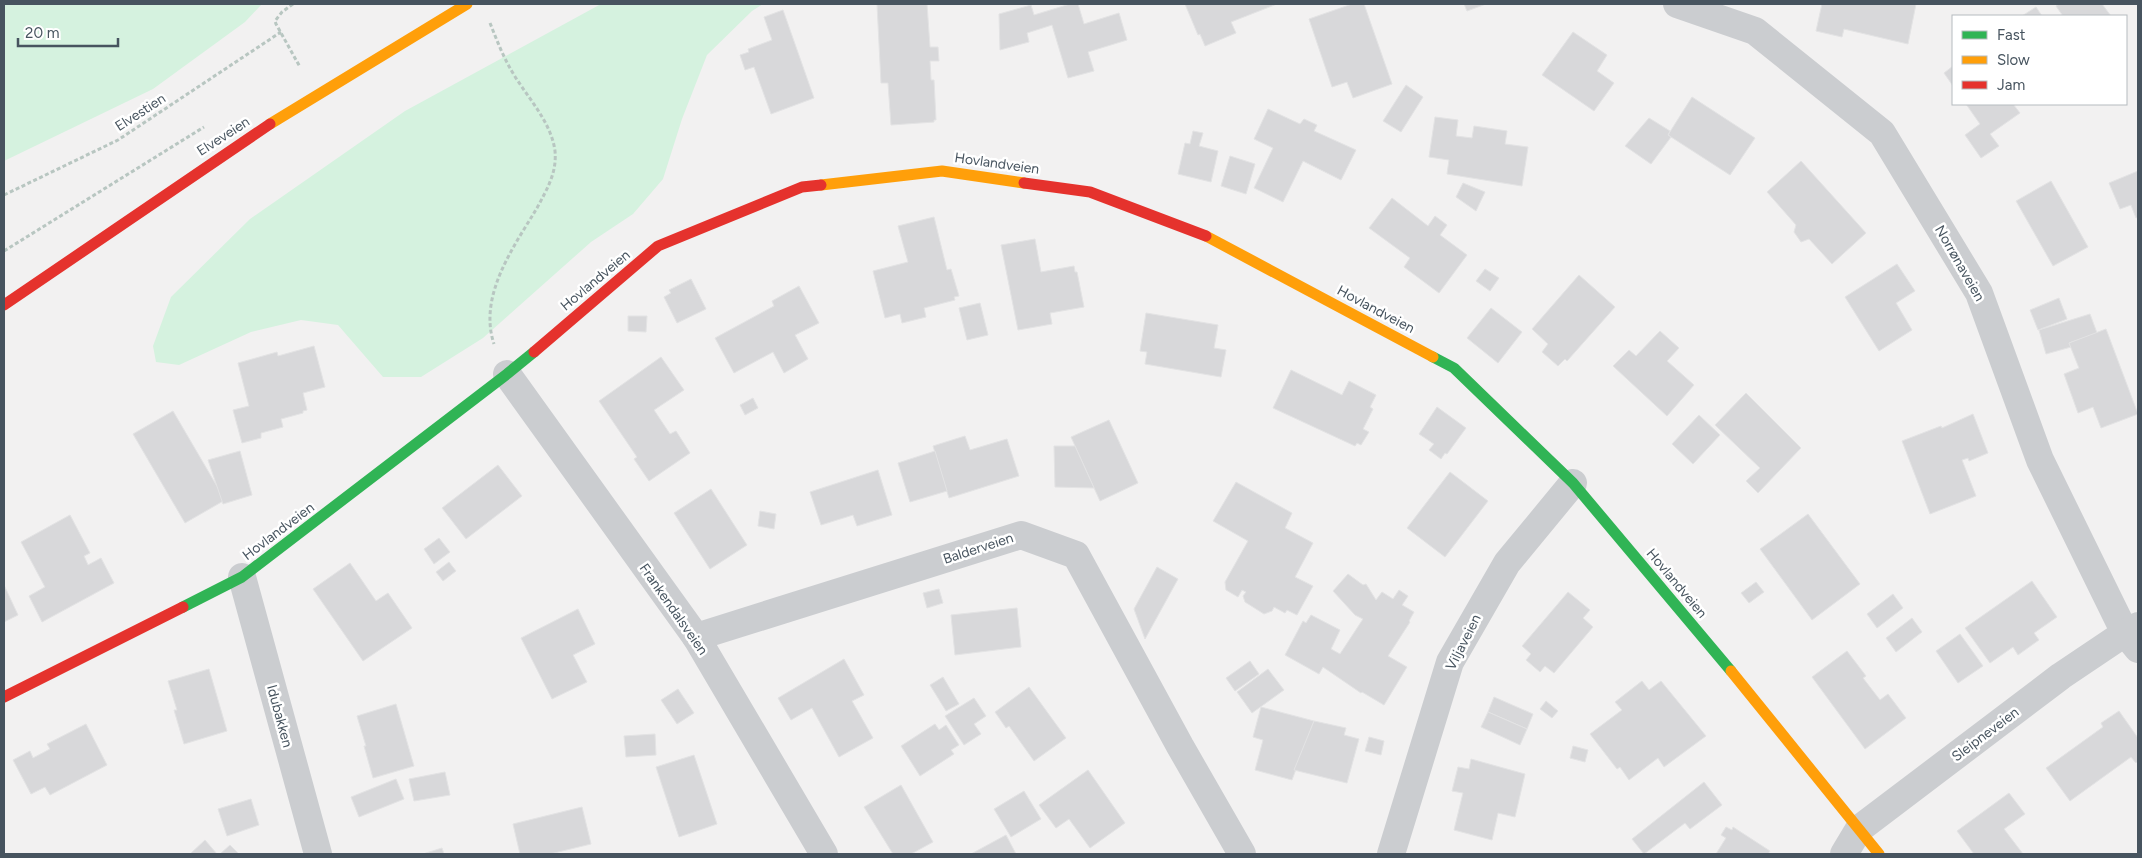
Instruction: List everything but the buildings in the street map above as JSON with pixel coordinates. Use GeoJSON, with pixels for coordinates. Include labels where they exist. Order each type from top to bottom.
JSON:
{"type":"FeatureCollection","features":[{"type":"Feature","properties":{"kind":"main road","name":"Elveveien"},"geometry":{"type":"LineString","coordinates":[[4,305],[245,139],[467,4]]}},
{"type":"Feature","properties":{"kind":"main road","name":"Hovlandveien"},"geometry":{"type":"LineString","coordinates":[[4,697],[242,577],[507,374],[658,246],[802,187],[942,170],[1090,192],[1211,238],[1454,368],[1573,483],[1741,682],[1879,854]]}},
{"type":"Feature","properties":{"kind":"street","name":"Norrønaveien"},"geometry":{"type":"LineString","coordinates":[[1677,4],[1755,31],[1882,133],[1979,293],[2040,460],[2134,636]]}},
{"type":"Feature","properties":{"kind":"street","name":"Frankendalsveien"},"geometry":{"type":"LineString","coordinates":[[507,374],[696,637],[824,854]]}},
{"type":"Feature","properties":{"kind":"street","name":"Viljaveien"},"geometry":{"type":"LineString","coordinates":[[1391,854],[1450,662],[1507,563],[1573,483]]}},
{"type":"Feature","properties":{"kind":"street","name":"Balderveien"},"geometry":{"type":"LineString","coordinates":[[696,637],[1021,535],[1076,556],[1180,746],[1242,854]]}},
{"type":"Feature","properties":{"kind":"street","name":"Idubakken"},"geometry":{"type":"LineString","coordinates":[[242,577],[318,854]]}},
{"type":"Feature","properties":{"kind":"street","name":"Sleipneveien"},"geometry":{"type":"LineString","coordinates":[[1844,854],[1859,829],[2061,676],[2134,636]]}},
{"type":"Feature","properties":{"kind":"path"},"geometry":{"type":"LineString","coordinates":[[291,72],[300,67],[276,21],[282,12],[293,4]]}},
{"type":"Feature","properties":{"kind":"path"},"geometry":{"type":"LineString","coordinates":[[490,22],[510,67],[544,122],[554,148],[555,166],[551,182],[507,260],[490,304],[489,328],[507,374]]}},
{"type":"Feature","properties":{"kind":"path","name":"Elvestien"},"geometry":{"type":"LineString","coordinates":[[4,195],[118,140],[281,32]]}},
{"type":"Feature","properties":{"kind":"path"},"geometry":{"type":"LineString","coordinates":[[4,251],[207,125]]}},
{"type":"Feature","properties":{"kind":"green space"},"geometry":{"type":"Polygon","coordinates":[[[4,4],[262,4],[245,22],[153,89],[4,161],[4,4]]]}},
{"type":"Feature","properties":{"kind":"green space"},"geometry":{"type":"Polygon","coordinates":[[[601,4],[763,4],[752,11],[707,55],[682,119],[663,179],[633,214],[591,242],[483,338],[421,377],[383,377],[338,325],[301,320],[251,332],[179,365],[156,362],[153,346],[171,297],[250,219],[405,111],[601,4]]]}},
{"type":"Feature","properties":{"kind":"traffic: fast"},"geometry":{"type":"LineString","coordinates":[[183,607],[242,577],[534,352]]}},
{"type":"Feature","properties":{"kind":"traffic: fast"},"geometry":{"type":"LineString","coordinates":[[1433,357],[1454,368],[1573,483],[1731,671]]}},
{"type":"Feature","properties":{"kind":"traffic: slow"},"geometry":{"type":"LineString","coordinates":[[270,124],[467,4]]}},
{"type":"Feature","properties":{"kind":"traffic: slow"},"geometry":{"type":"LineString","coordinates":[[821,185],[942,171],[1024,183]]}},
{"type":"Feature","properties":{"kind":"traffic: slow"},"geometry":{"type":"LineString","coordinates":[[1206,236],[1433,357]]}},
{"type":"Feature","properties":{"kind":"traffic: slow"},"geometry":{"type":"LineString","coordinates":[[1731,671],[1879,854]]}},
{"type":"Feature","properties":{"kind":"traffic: jam"},"geometry":{"type":"LineString","coordinates":[[4,305],[270,124]]}},
{"type":"Feature","properties":{"kind":"traffic: jam"},"geometry":{"type":"LineString","coordinates":[[1024,183],[1090,192],[1206,236]]}},
{"type":"Feature","properties":{"kind":"traffic: jam"},"geometry":{"type":"LineString","coordinates":[[534,352],[658,246],[802,187],[821,185]]}},
{"type":"Feature","properties":{"kind":"traffic: jam"},"geometry":{"type":"LineString","coordinates":[[4,697],[183,607]]}}]}
